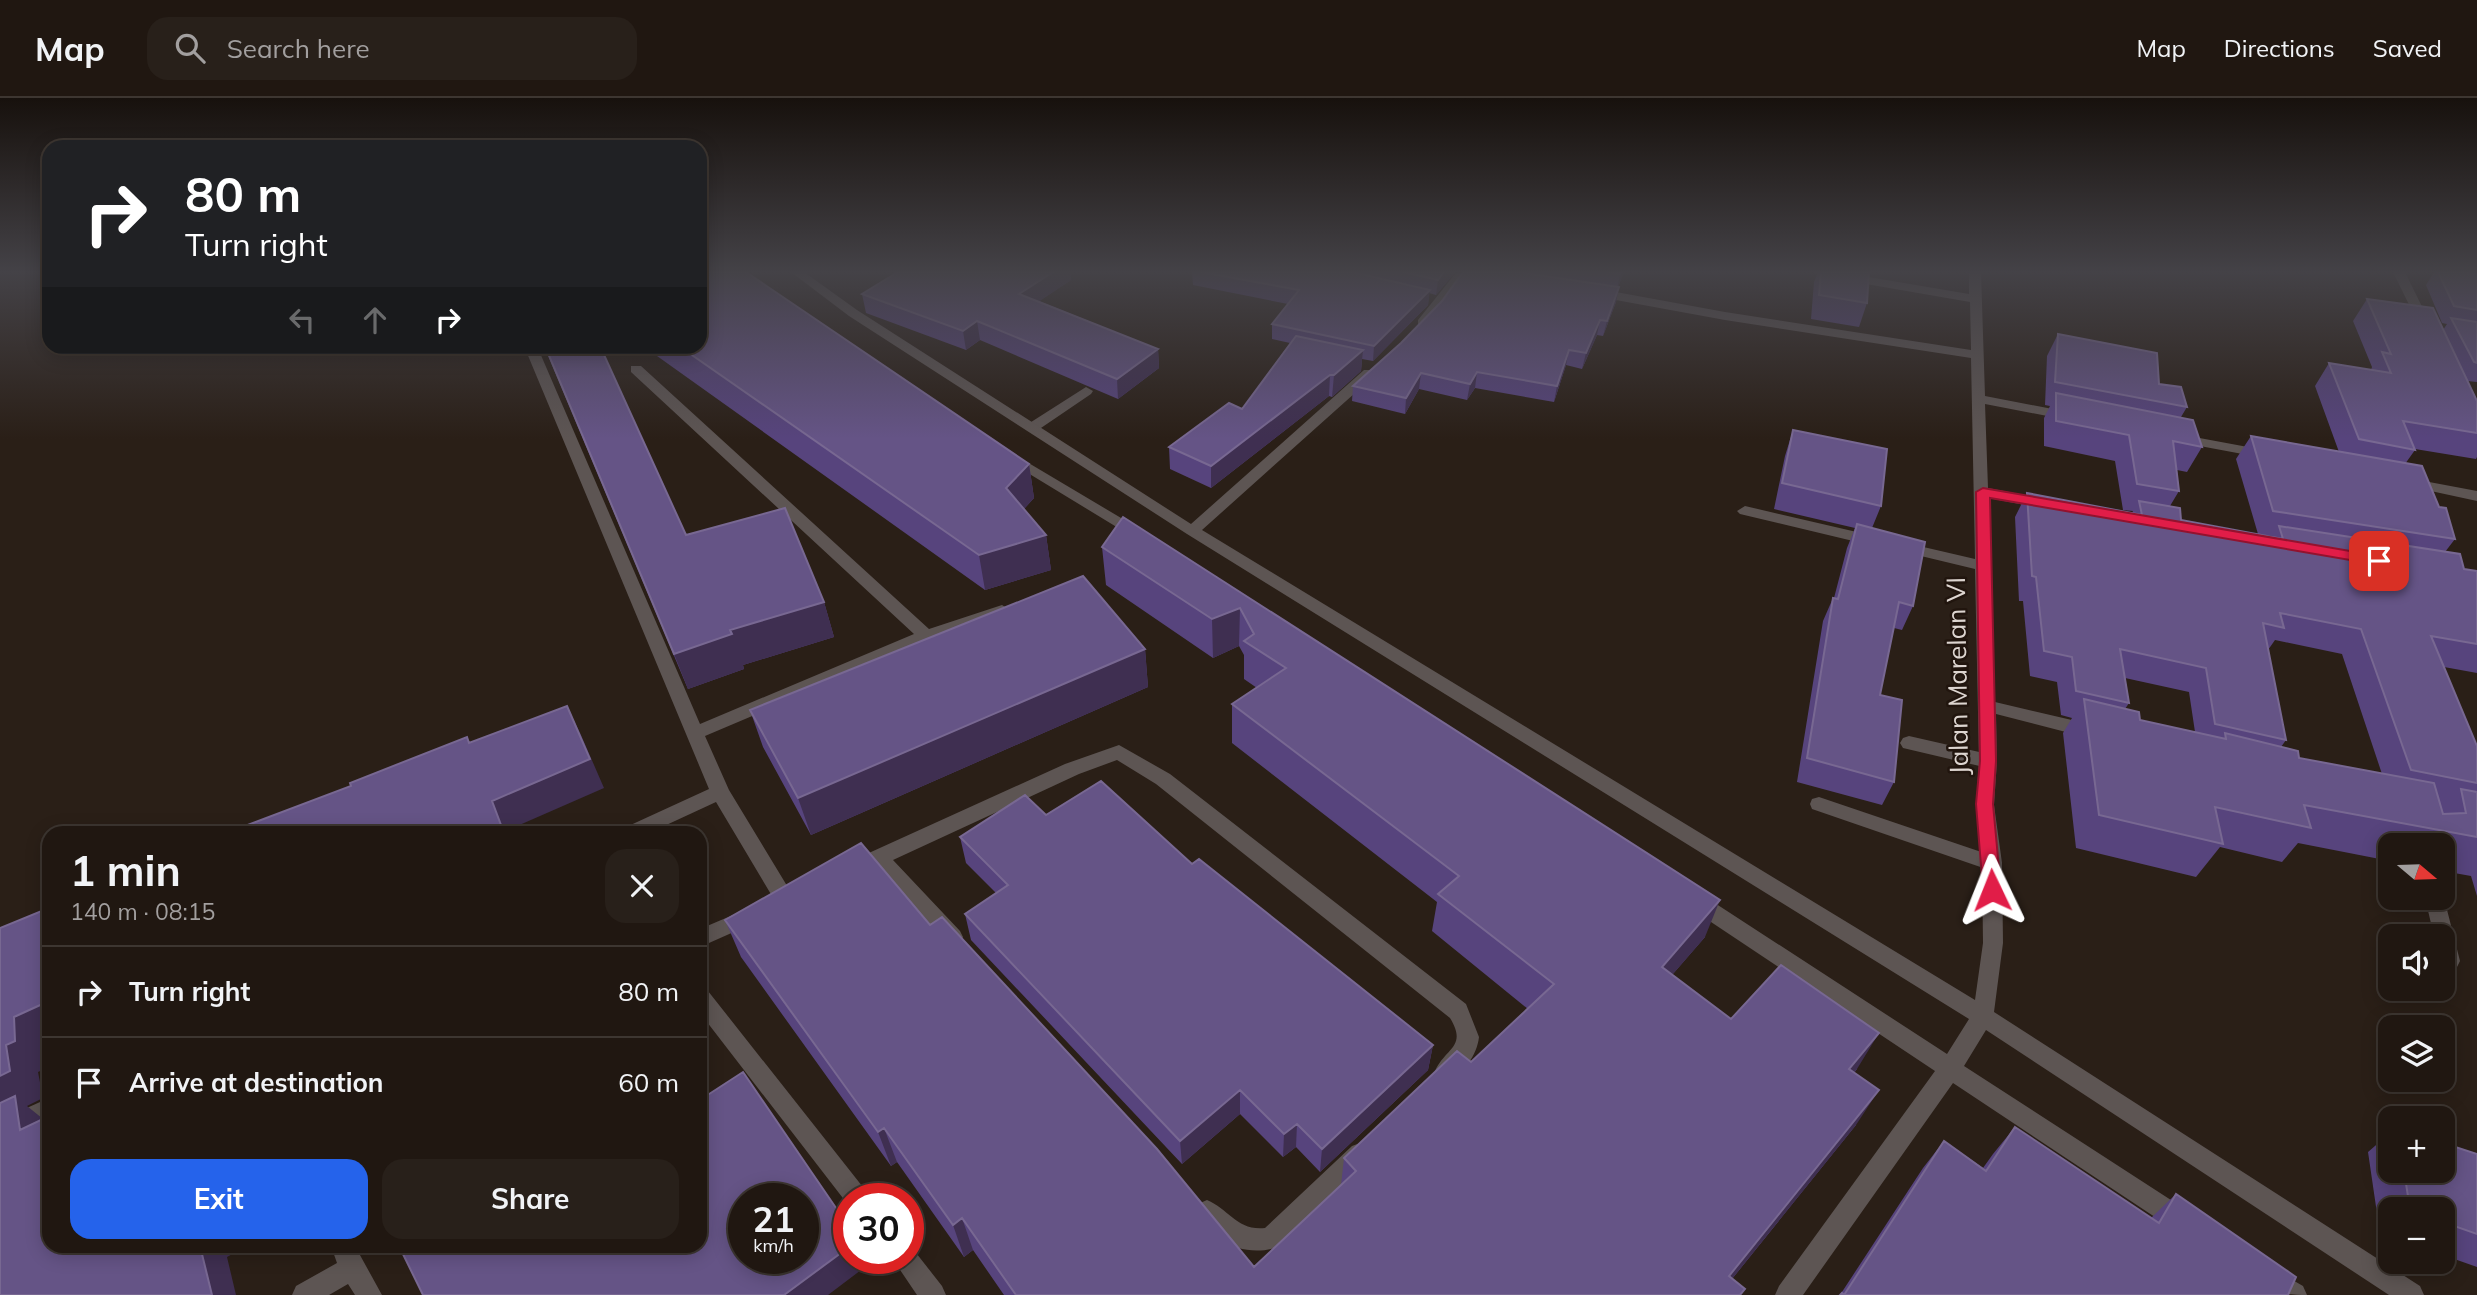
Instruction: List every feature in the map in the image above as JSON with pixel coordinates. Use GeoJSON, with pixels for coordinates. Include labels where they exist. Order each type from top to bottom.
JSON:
{"type":"FeatureCollection","features":[{"type":"Feature","properties":{"kind":"street"},"geometry":{"type":"LineString","coordinates":[[885,328],[1192,531],[1983,1016],[2412,1295]]}},
{"type":"Feature","properties":{"kind":"street"},"geometry":{"type":"LineString","coordinates":[[1410,337],[1418,328]]}},
{"type":"Feature","properties":{"kind":"street"},"geometry":{"type":"LineString","coordinates":[[1802,328],[1977,355]]}},
{"type":"Feature","properties":{"kind":"street","name":"Jalan Marelan VI"},"geometry":{"type":"LineString","coordinates":[[1788,1295],[1950,1069],[1983,1016],[1993,943],[1992,863],[1985,804],[1988,761],[1983,492],[1977,328]]}},
{"type":"Feature","properties":{"kind":"street"},"geometry":{"type":"LineString","coordinates":[[2430,328],[2432,332]]}},
{"type":"Feature","properties":{"kind":"street"},"geometry":{"type":"LineString","coordinates":[[533,354],[720,792],[785,900]]}},
{"type":"Feature","properties":{"kind":"street"},"geometry":{"type":"LineString","coordinates":[[1192,531],[1374,365]]}},
{"type":"Feature","properties":{"kind":"street"},"geometry":{"type":"LineString","coordinates":[[636,369],[926,636]]}},
{"type":"Feature","properties":{"kind":"street"},"geometry":{"type":"LineString","coordinates":[[1033,427],[1086,391]]}},
{"type":"Feature","properties":{"kind":"street"},"geometry":{"type":"LineString","coordinates":[[1979,399],[2085,420]]}},
{"type":"Feature","properties":{"kind":"street"},"geometry":{"type":"LineString","coordinates":[[2166,435],[2274,456]]}},
{"type":"Feature","properties":{"kind":"street"},"geometry":{"type":"LineString","coordinates":[[997,448],[1151,543]]}},
{"type":"Feature","properties":{"kind":"street"},"geometry":{"type":"LineString","coordinates":[[2396,480],[2477,496]]}},
{"type":"Feature","properties":{"kind":"street"},"geometry":{"type":"LineString","coordinates":[[1983,492],[2065,507]]}},
{"type":"Feature","properties":{"kind":"street"},"geometry":{"type":"LineString","coordinates":[[1745,511],[1983,566]]}},
{"type":"Feature","properties":{"kind":"street"},"geometry":{"type":"LineString","coordinates":[[695,733],[926,636],[1016,605]]}},
{"type":"Feature","properties":{"kind":"street"},"geometry":{"type":"LineString","coordinates":[[1987,706],[2106,735]]}},
{"type":"Feature","properties":{"kind":"street"},"geometry":{"type":"LineString","coordinates":[[1909,743],[1988,761]]}},
{"type":"Feature","properties":{"kind":"street"},"geometry":{"type":"LineString","coordinates":[[832,879],[1072,768],[1119,752],[1163,779],[1458,1011],[1467,1023],[1470,1038],[1463,1055],[1433,1084]]}},
{"type":"Feature","properties":{"kind":"street"},"geometry":{"type":"LineString","coordinates":[[646,826],[720,792]]}},
{"type":"Feature","properties":{"kind":"street"},"geometry":{"type":"LineString","coordinates":[[1819,804],[1992,863]]}},
{"type":"Feature","properties":{"kind":"street"},"geometry":{"type":"LineString","coordinates":[[879,858],[964,950]]}},
{"type":"Feature","properties":{"kind":"street"},"geometry":{"type":"LineString","coordinates":[[707,935],[809,889]]}},
{"type":"Feature","properties":{"kind":"street"},"geometry":{"type":"LineString","coordinates":[[1684,894],[2203,1235]]}},
{"type":"Feature","properties":{"kind":"street"},"geometry":{"type":"LineString","coordinates":[[707,1006],[845,1183]]}},
{"type":"Feature","properties":{"kind":"street"},"geometry":{"type":"LineString","coordinates":[[0,1131],[42,1111]]}},
{"type":"Feature","properties":{"kind":"street"},"geometry":{"type":"LineString","coordinates":[[1192,1195],[1220,1226],[1241,1238],[1263,1241],[1271,1238],[1372,1142]]}},
{"type":"Feature","properties":{"kind":"street"},"geometry":{"type":"LineString","coordinates":[[305,1295],[348,1257],[369,1295]]}},
{"type":"Feature","properties":{"kind":"street"},"geometry":{"type":"LineString","coordinates":[[2248,1265],[2294,1295]]}},
{"type":"Feature","properties":{"kind":"street"},"geometry":{"type":"LineString","coordinates":[[917,1274],[933,1295]]}},
{"type":"Feature","properties":{"kind":"building"},"geometry":{"type":"Polygon","coordinates":[[[707,328],[828,328],[1029,464],[1006,488],[1046,535],[979,555],[690,354],[707,354],[707,328]]]}},
{"type":"Feature","properties":{"kind":"building"},"geometry":{"type":"Polygon","coordinates":[[[994,328],[1105,328],[1158,349],[1117,379],[994,328]]]}},
{"type":"Feature","properties":{"kind":"building"},"geometry":{"type":"Polygon","coordinates":[[[1290,328],[1392,328],[1374,346],[1290,328]]]}},
{"type":"Feature","properties":{"kind":"building"},"geometry":{"type":"Polygon","coordinates":[[[1416,328],[1597,328],[1586,353],[1569,350],[1557,386],[1477,372],[1470,384],[1421,373],[1406,398],[1353,386],[1416,328]]]}},
{"type":"Feature","properties":{"kind":"building"},"geometry":{"type":"Polygon","coordinates":[[[2380,328],[2442,328],[2477,401],[2477,433],[2403,421],[2415,450],[2359,439],[2329,363],[2391,373],[2382,352],[2391,354],[2380,328]]]}},
{"type":"Feature","properties":{"kind":"building"},"geometry":{"type":"Polygon","coordinates":[[[2456,328],[2477,328],[2477,363],[2456,328]]]}},
{"type":"Feature","properties":{"kind":"building"},"geometry":{"type":"Polygon","coordinates":[[[2058,334],[2157,353],[2159,384],[2181,387],[2187,407],[2055,382],[2058,334]]]}},
{"type":"Feature","properties":{"kind":"building"},"geometry":{"type":"Polygon","coordinates":[[[1296,336],[1363,350],[1334,375],[1330,375],[1211,466],[1169,447],[1229,403],[1242,409],[1296,336]]]}},
{"type":"Feature","properties":{"kind":"building"},"geometry":{"type":"Polygon","coordinates":[[[548,354],[604,354],[686,535],[785,508],[824,602],[730,630],[732,634],[674,654],[548,354]]]}},
{"type":"Feature","properties":{"kind":"building"},"geometry":{"type":"Polygon","coordinates":[[[2056,393],[2193,420],[2202,447],[2173,441],[2179,491],[2137,484],[2129,435],[2056,421],[2056,393]]]}},
{"type":"Feature","properties":{"kind":"building"},"geometry":{"type":"Polygon","coordinates":[[[1793,430],[1887,449],[1881,506],[1782,483],[1793,430]]]}},
{"type":"Feature","properties":{"kind":"building"},"geometry":{"type":"Polygon","coordinates":[[[2251,436],[2422,466],[2439,507],[2446,508],[2455,539],[2273,511],[2251,436]]]}},
{"type":"Feature","properties":{"kind":"building"},"geometry":{"type":"Polygon","coordinates":[[[2027,493],[2142,515],[2139,501],[2180,508],[2181,520],[2283,539],[2279,526],[2460,554],[2464,569],[2477,571],[2477,644],[2431,636],[2477,746],[2477,783],[2411,770],[2361,629],[2280,613],[2284,628],[2263,623],[2286,740],[2215,724],[2206,668],[2120,649],[2129,703],[2076,691],[2072,657],[2044,651],[2036,577],[2032,576],[2027,493]]]}},
{"type":"Feature","properties":{"kind":"building"},"geometry":{"type":"Polygon","coordinates":[[[1123,517],[1720,900],[1662,967],[1731,1019],[1781,965],[1879,1033],[1849,1069],[1879,1090],[1729,1276],[1745,1289],[1740,1295],[1016,1295],[962,1218],[953,1225],[884,1128],[878,1132],[725,920],[861,843],[930,925],[942,917],[1157,1149],[1254,1267],[1356,1171],[1344,1158],[1457,1051],[1471,1062],[1554,984],[1438,894],[1459,876],[1232,704],[1286,668],[1244,641],[1254,634],[1240,608],[1212,619],[1102,547],[1123,517]]]}},
{"type":"Feature","properties":{"kind":"building"},"geometry":{"type":"Polygon","coordinates":[[[1857,524],[1925,542],[1913,606],[1899,602],[1880,695],[1902,700],[1894,782],[1807,758],[1833,598],[1838,599],[1857,524]]]}},
{"type":"Feature","properties":{"kind":"building"},"geometry":{"type":"Polygon","coordinates":[[[1083,576],[1145,649],[798,798],[750,710],[1083,576]]]}},
{"type":"Feature","properties":{"kind":"building"},"geometry":{"type":"Polygon","coordinates":[[[2084,699],[2139,712],[2140,720],[2226,739],[2225,733],[2298,751],[2299,758],[2434,783],[2443,814],[2466,813],[2461,789],[2477,792],[2477,837],[2304,805],[2311,828],[2215,807],[2223,844],[2099,815],[2084,699]]]}},
{"type":"Feature","properties":{"kind":"building"},"geometry":{"type":"Polygon","coordinates":[[[567,706],[590,759],[492,801],[501,826],[245,826],[351,786],[350,783],[467,737],[469,743],[567,706]]]}},
{"type":"Feature","properties":{"kind":"building"},"geometry":{"type":"Polygon","coordinates":[[[1101,781],[1192,864],[1199,859],[1433,1045],[1322,1149],[1297,1124],[1284,1134],[1240,1090],[1180,1141],[965,914],[1008,885],[960,837],[1025,795],[1046,815],[1101,781]]]}},
{"type":"Feature","properties":{"kind":"building"},"geometry":{"type":"Polygon","coordinates":[[[42,911],[42,1004],[14,1017],[15,1041],[6,1045],[10,1071],[0,1076],[0,928],[42,911]]]}},
{"type":"Feature","properties":{"kind":"building"},"geometry":{"type":"Polygon","coordinates":[[[743,1072],[819,1183],[728,1183],[728,1274],[812,1274],[784,1295],[423,1295],[402,1253],[707,1253],[707,1095],[743,1072]]]}},
{"type":"Feature","properties":{"kind":"building"},"geometry":{"type":"Polygon","coordinates":[[[15,1096],[20,1130],[42,1119],[42,1253],[202,1253],[212,1295],[0,1295],[0,1103],[15,1096]]]}},
{"type":"Feature","properties":{"kind":"building"},"geometry":{"type":"Polygon","coordinates":[[[2015,1127],[2159,1223],[2176,1194],[2296,1277],[2288,1295],[1844,1295],[1944,1141],[1986,1171],[2015,1127]]]}},
{"type":"Feature","properties":{"kind":"building"},"geometry":{"type":"Polygon","coordinates":[[[2455,1147],[2477,1154],[2477,1234],[2455,1226],[2455,1197],[2408,1197],[2406,1183],[2455,1183],[2455,1147]]]}},
{"type":"Feature","properties":{"kind":"building"},"geometry":{"type":"Polygon","coordinates":[[[819,1183],[833,1204],[833,1259],[819,1269],[819,1183]]]}},
{"type":"Feature","properties":{"kind":"route"},"geometry":{"type":"LineString","coordinates":[[1992,890],[1992,863],[1985,804],[1988,761],[1983,492],[2379,561]]}}]}
